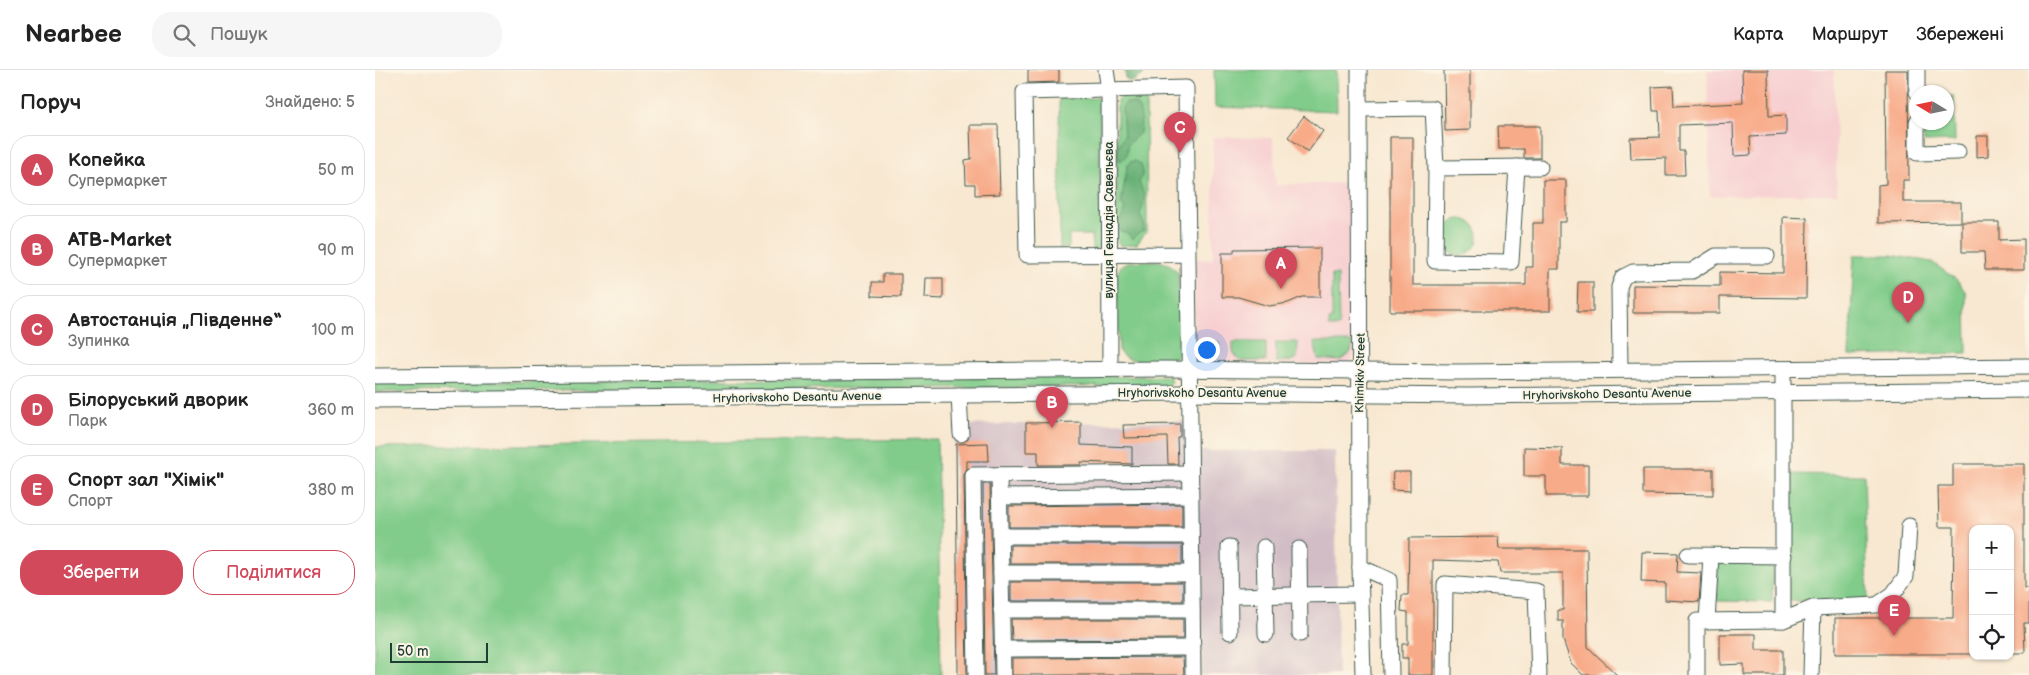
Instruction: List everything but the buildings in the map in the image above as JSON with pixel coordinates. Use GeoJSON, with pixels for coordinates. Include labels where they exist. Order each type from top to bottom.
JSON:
{"type":"FeatureCollection","features":[{"type":"Feature","properties":{"kind":"street","name":"вулиця Геннадія Савельєва"},"geometry":{"type":"LineString","coordinates":[[1106,70],[1109,90],[1110,369]]}},
{"type":"Feature","properties":{"kind":"street","name":"Khimikiv Street"},"geometry":{"type":"LineString","coordinates":[[1359,70],[1360,594],[1363,675]]}},
{"type":"Feature","properties":{"kind":"street"},"geometry":{"type":"LineString","coordinates":[[1917,70],[1917,85]]}},
{"type":"Feature","properties":{"kind":"street"},"geometry":{"type":"LineString","coordinates":[[1187,254],[1027,255],[1024,92],[1185,88],[1189,369],[1189,495],[1193,675]]}},
{"type":"Feature","properties":{"kind":"street"},"geometry":{"type":"LineString","coordinates":[[1360,109],[1433,108],[1435,261],[1511,262],[1517,167]]}},
{"type":"Feature","properties":{"kind":"street"},"geometry":{"type":"LineString","coordinates":[[1917,130],[1917,153],[1958,152]]}},
{"type":"Feature","properties":{"kind":"street"},"geometry":{"type":"LineString","coordinates":[[1435,168],[1539,167]]}},
{"type":"Feature","properties":{"kind":"street"},"geometry":{"type":"LineString","coordinates":[[1621,369],[1619,286],[1623,277],[1633,272],[1692,271],[1716,256],[1767,256]]}},
{"type":"Feature","properties":{"kind":"street","name":"Hryhorivskoho Desantu Avenue"},"geometry":{"type":"LineString","coordinates":[[375,376],[1110,369],[1575,370],[2029,366]]}},
{"type":"Feature","properties":{"kind":"street"},"geometry":{"type":"LineString","coordinates":[[1783,369],[1783,620]]}},
{"type":"Feature","properties":{"kind":"street"},"geometry":{"type":"LineString","coordinates":[[1575,370],[1576,394]]}},
{"type":"Feature","properties":{"kind":"street","name":"Hryhorivskoho Desantu Avenue"},"geometry":{"type":"LineString","coordinates":[[375,400],[1189,393],[1467,396],[2029,390]]}},
{"type":"Feature","properties":{"kind":"street"},"geometry":{"type":"LineString","coordinates":[[959,395],[961,434]]}},
{"type":"Feature","properties":{"kind":"street"},"geometry":{"type":"LineString","coordinates":[[977,675],[973,475],[1189,473]]}},
{"type":"Feature","properties":{"kind":"street"},"geometry":{"type":"LineString","coordinates":[[999,475],[1003,675]]}},
{"type":"Feature","properties":{"kind":"street"},"geometry":{"type":"LineString","coordinates":[[999,497],[1189,495]]}},
{"type":"Feature","properties":{"kind":"street"},"geometry":{"type":"LineString","coordinates":[[1697,675],[1697,621],[1783,620],[1813,608],[1877,606],[1893,594],[1906,576],[1909,526]]}},
{"type":"Feature","properties":{"kind":"street"},"geometry":{"type":"LineString","coordinates":[[1000,536],[1190,536]]}},
{"type":"Feature","properties":{"kind":"street"},"geometry":{"type":"LineString","coordinates":[[1229,547],[1230,632]]}},
{"type":"Feature","properties":{"kind":"street"},"geometry":{"type":"LineString","coordinates":[[1264,547],[1266,634]]}},
{"type":"Feature","properties":{"kind":"street"},"geometry":{"type":"LineString","coordinates":[[1299,549],[1300,634]]}},
{"type":"Feature","properties":{"kind":"street"},"geometry":{"type":"LineString","coordinates":[[1688,555],[1783,556]]}},
{"type":"Feature","properties":{"kind":"street"},"geometry":{"type":"LineString","coordinates":[[1707,620],[1711,556]]}},
{"type":"Feature","properties":{"kind":"street"},"geometry":{"type":"LineString","coordinates":[[1360,566],[1389,580],[1391,675]]}},
{"type":"Feature","properties":{"kind":"street"},"geometry":{"type":"LineString","coordinates":[[1001,573],[1191,574]]}},
{"type":"Feature","properties":{"kind":"street"},"geometry":{"type":"LineString","coordinates":[[1444,675],[1445,584],[1536,591],[1539,675]]}},
{"type":"Feature","properties":{"kind":"street"},"geometry":{"type":"LineString","coordinates":[[1229,596],[1360,594]]}},
{"type":"Feature","properties":{"kind":"street"},"geometry":{"type":"LineString","coordinates":[[1811,675],[1813,608]]}},
{"type":"Feature","properties":{"kind":"street"},"geometry":{"type":"LineString","coordinates":[[1001,610],[1192,610]]}},
{"type":"Feature","properties":{"kind":"street"},"geometry":{"type":"LineString","coordinates":[[1002,649],[1193,648]]}},
{"type":"Feature","properties":{"kind":"shaded area"},"geometry":{"type":"Polygon","coordinates":[[[1707,70],[1834,70],[1837,194],[1710,196],[1707,70]]]}},
{"type":"Feature","properties":{"kind":"shaded area"},"geometry":{"type":"Polygon","coordinates":[[[1213,137],[1273,138],[1276,185],[1352,183],[1354,356],[1347,365],[1200,362],[1194,357],[1195,259],[1213,259],[1213,137]]]}},
{"type":"Feature","properties":{"kind":"shaded area"},"geometry":{"type":"Polygon","coordinates":[[[1194,421],[1195,451],[1335,451],[1338,675],[958,675],[954,425],[1194,421]]]}},
{"type":"Feature","properties":{"kind":"green space"},"geometry":{"type":"Polygon","coordinates":[[[1125,70],[1144,70],[1143,75],[1132,82],[1126,80],[1125,70]]]}},
{"type":"Feature","properties":{"kind":"green space"},"geometry":{"type":"Polygon","coordinates":[[[1214,70],[1336,70],[1337,111],[1215,107],[1214,70]]]}},
{"type":"Feature","properties":{"kind":"green space"},"geometry":{"type":"Polygon","coordinates":[[[1144,94],[1146,96],[1147,231],[1137,244],[1121,246],[1117,241],[1117,101],[1122,96],[1144,94]]]}},
{"type":"Feature","properties":{"kind":"green space"},"geometry":{"type":"Polygon","coordinates":[[[1954,96],[1955,141],[1924,142],[1924,130],[1954,130],[1954,96]]]}},
{"type":"Feature","properties":{"kind":"green space"},"geometry":{"type":"Polygon","coordinates":[[[1059,98],[1097,98],[1100,102],[1100,246],[1097,249],[1092,249],[1091,235],[1069,235],[1069,248],[1060,248],[1059,98]]]}},
{"type":"Feature","properties":{"kind":"green space"},"geometry":{"type":"Polygon","coordinates":[[[1126,103],[1135,103],[1138,106],[1141,125],[1140,133],[1128,144],[1126,156],[1121,161],[1118,159],[1118,146],[1124,136],[1122,107],[1126,103]]]}},
{"type":"Feature","properties":{"kind":"green space"},"geometry":{"type":"Polygon","coordinates":[[[1135,161],[1141,164],[1143,172],[1139,183],[1144,195],[1140,215],[1144,224],[1144,231],[1133,239],[1128,234],[1120,231],[1118,224],[1125,209],[1121,204],[1127,167],[1130,162],[1135,161]]]}},
{"type":"Feature","properties":{"kind":"green space"},"geometry":{"type":"Polygon","coordinates":[[[1460,219],[1467,220],[1473,224],[1477,230],[1477,244],[1473,250],[1467,254],[1460,255],[1453,254],[1447,250],[1443,244],[1442,237],[1443,230],[1447,224],[1453,220],[1460,219]]]}},
{"type":"Feature","properties":{"kind":"green space"},"geometry":{"type":"Polygon","coordinates":[[[1854,255],[1891,255],[1932,262],[1958,281],[1966,293],[1967,353],[1849,356],[1854,255]]]}},
{"type":"Feature","properties":{"kind":"green space"},"geometry":{"type":"Polygon","coordinates":[[[1128,262],[1162,262],[1174,268],[1178,273],[1181,351],[1177,357],[1171,360],[1136,360],[1130,359],[1119,352],[1117,274],[1121,266],[1128,262]]]}},
{"type":"Feature","properties":{"kind":"green space"},"geometry":{"type":"Polygon","coordinates":[[[1332,275],[1338,275],[1339,327],[1329,327],[1329,320],[1332,320],[1332,275]]]}},
{"type":"Feature","properties":{"kind":"green space"},"geometry":{"type":"Polygon","coordinates":[[[1199,342],[1219,342],[1218,358],[1212,361],[1201,355],[1199,342]]]}},
{"type":"Feature","properties":{"kind":"green space"},"geometry":{"type":"Polygon","coordinates":[[[1233,342],[1266,342],[1266,361],[1240,361],[1233,352],[1233,342]]]}},
{"type":"Feature","properties":{"kind":"green space"},"geometry":{"type":"Polygon","coordinates":[[[1276,342],[1298,342],[1297,358],[1291,361],[1276,362],[1276,342]]]}},
{"type":"Feature","properties":{"kind":"green space"},"geometry":{"type":"Polygon","coordinates":[[[1314,342],[1353,342],[1351,352],[1340,361],[1318,359],[1314,342]]]}},
{"type":"Feature","properties":{"kind":"green space"},"geometry":{"type":"Polygon","coordinates":[[[1169,376],[1172,382],[1167,386],[375,392],[375,383],[1169,376]]]}},
{"type":"Feature","properties":{"kind":"green space"},"geometry":{"type":"Polygon","coordinates":[[[937,439],[941,675],[375,675],[375,447],[937,439]]]}},
{"type":"Feature","properties":{"kind":"green space"},"geometry":{"type":"Polygon","coordinates":[[[1788,474],[1864,475],[1868,600],[1788,601],[1788,474]]]}},
{"type":"Feature","properties":{"kind":"green space"},"geometry":{"type":"Polygon","coordinates":[[[1718,563],[1773,564],[1772,602],[1717,601],[1718,563]]]}},
{"type":"Feature","properties":{"kind":"place","name":"Автостанція „Південне“"},"geometry":{"type":"Point","coordinates":[1180,153]}},
{"type":"Feature","properties":{"kind":"place","name":"Копейка"},"geometry":{"type":"Point","coordinates":[1281,289]}},
{"type":"Feature","properties":{"kind":"place","name":"Білоруський дворик"},"geometry":{"type":"Point","coordinates":[1908,323]}},
{"type":"Feature","properties":{"kind":"place","name":"ATB-Market"},"geometry":{"type":"Point","coordinates":[1052,428]}},
{"type":"Feature","properties":{"kind":"place","name":"Спорт зал \"Хімік\""},"geometry":{"type":"Point","coordinates":[1894,636]}}]}
